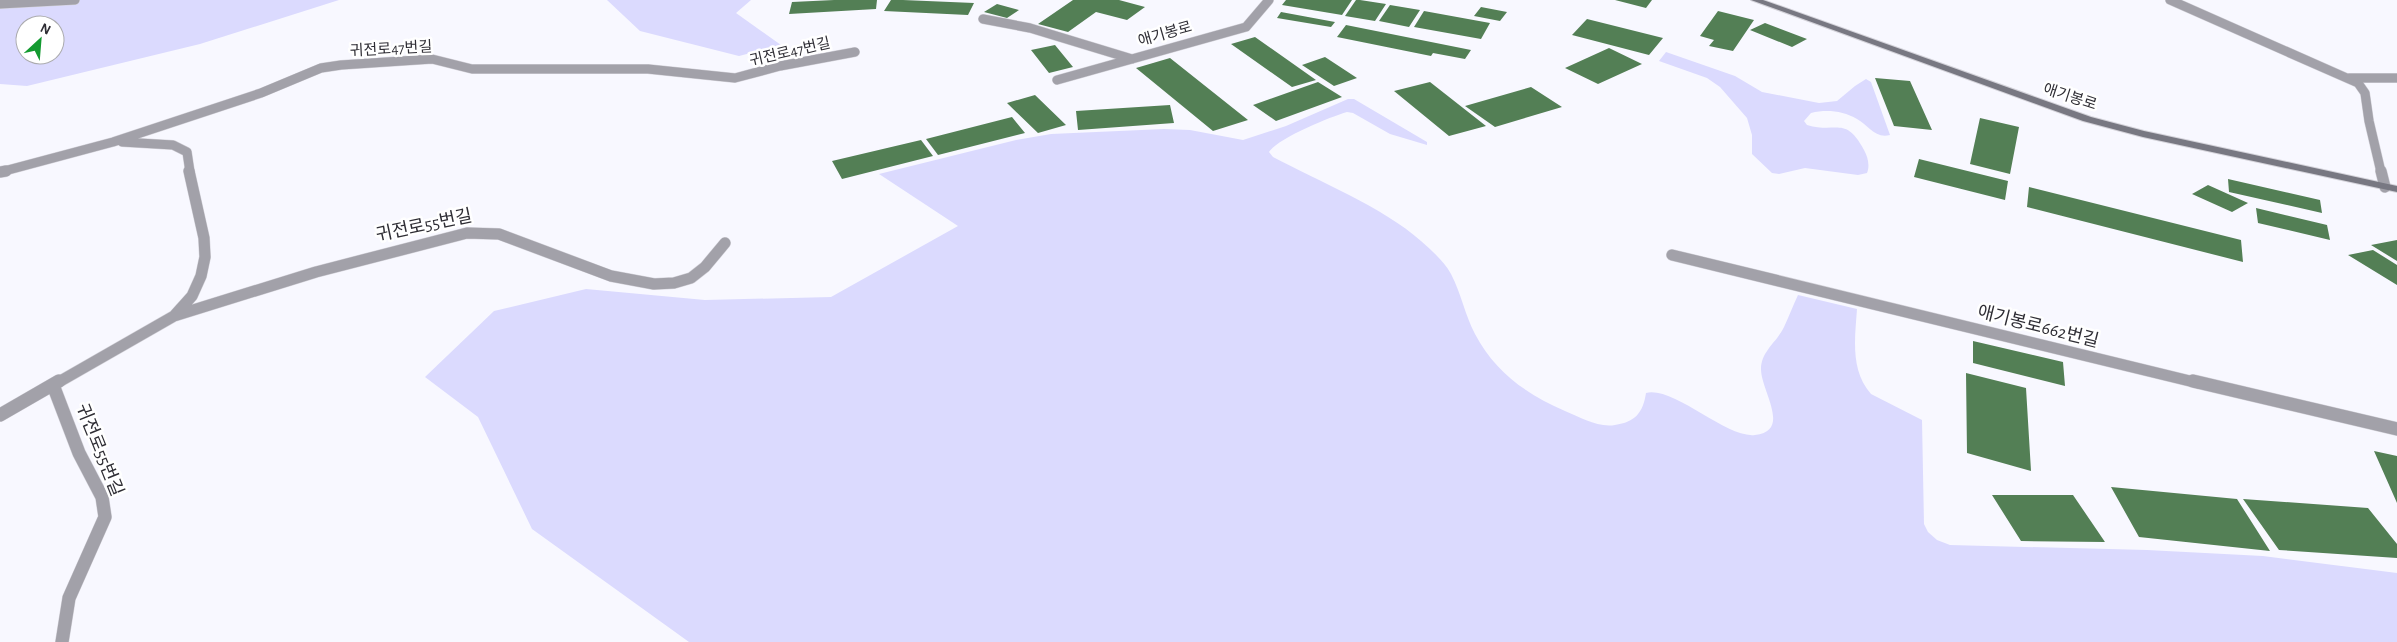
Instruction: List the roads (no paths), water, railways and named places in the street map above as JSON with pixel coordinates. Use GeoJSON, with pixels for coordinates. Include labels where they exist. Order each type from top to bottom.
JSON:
{"type":"FeatureCollection","features":[{"type":"Feature","properties":{"kind":"main road","name":"애기봉로"},"geometry":{"type":"LineString","coordinates":[[1755,0],[2087,119],[2143,134],[2397,189]]}},
{"type":"Feature","properties":{"kind":"lane"},"geometry":{"type":"LineString","coordinates":[[0,4],[75,0]]}},
{"type":"Feature","properties":{"kind":"lane","name":"애기봉로"},"geometry":{"type":"LineString","coordinates":[[1057,80],[1246,27],[1266,6],[1269,0]]}},
{"type":"Feature","properties":{"kind":"lane"},"geometry":{"type":"LineString","coordinates":[[2170,0],[2235,26],[2275,47],[2358,83],[2365,93],[2369,121],[2385,187]]}},
{"type":"Feature","properties":{"kind":"lane"},"geometry":{"type":"LineString","coordinates":[[982,19],[1030,28],[1132,59]]}},
{"type":"Feature","properties":{"kind":"lane","name":"귀전로47번길"},"geometry":{"type":"LineString","coordinates":[[0,172],[112,142],[261,93],[314,71],[341,65],[432,59],[472,70],[648,69],[735,78],[780,66],[855,52]]}},
{"type":"Feature","properties":{"kind":"lane"},"geometry":{"type":"LineString","coordinates":[[2346,78],[2397,78]]}},
{"type":"Feature","properties":{"kind":"lane","name":"귀전로55번길"},"geometry":{"type":"LineString","coordinates":[[112,142],[173,144],[187,152],[206,253],[205,270],[195,291],[174,316]]}},
{"type":"Feature","properties":{"kind":"lane","name":"귀전로55번길"},"geometry":{"type":"LineString","coordinates":[[0,416],[174,316],[347,262],[466,233],[489,232],[511,238],[585,266],[650,286],[673,284],[692,278],[725,243]]}},
{"type":"Feature","properties":{"kind":"lane","name":"애기봉로662번길"},"geometry":{"type":"LineString","coordinates":[[1672,255],[2079,355],[2397,429]]}},
{"type":"Feature","properties":{"kind":"lane","name":"귀전로55번길"},"geometry":{"type":"LineString","coordinates":[[53,385],[79,453],[102,497],[105,517],[70,598],[62,642]]}}]}
